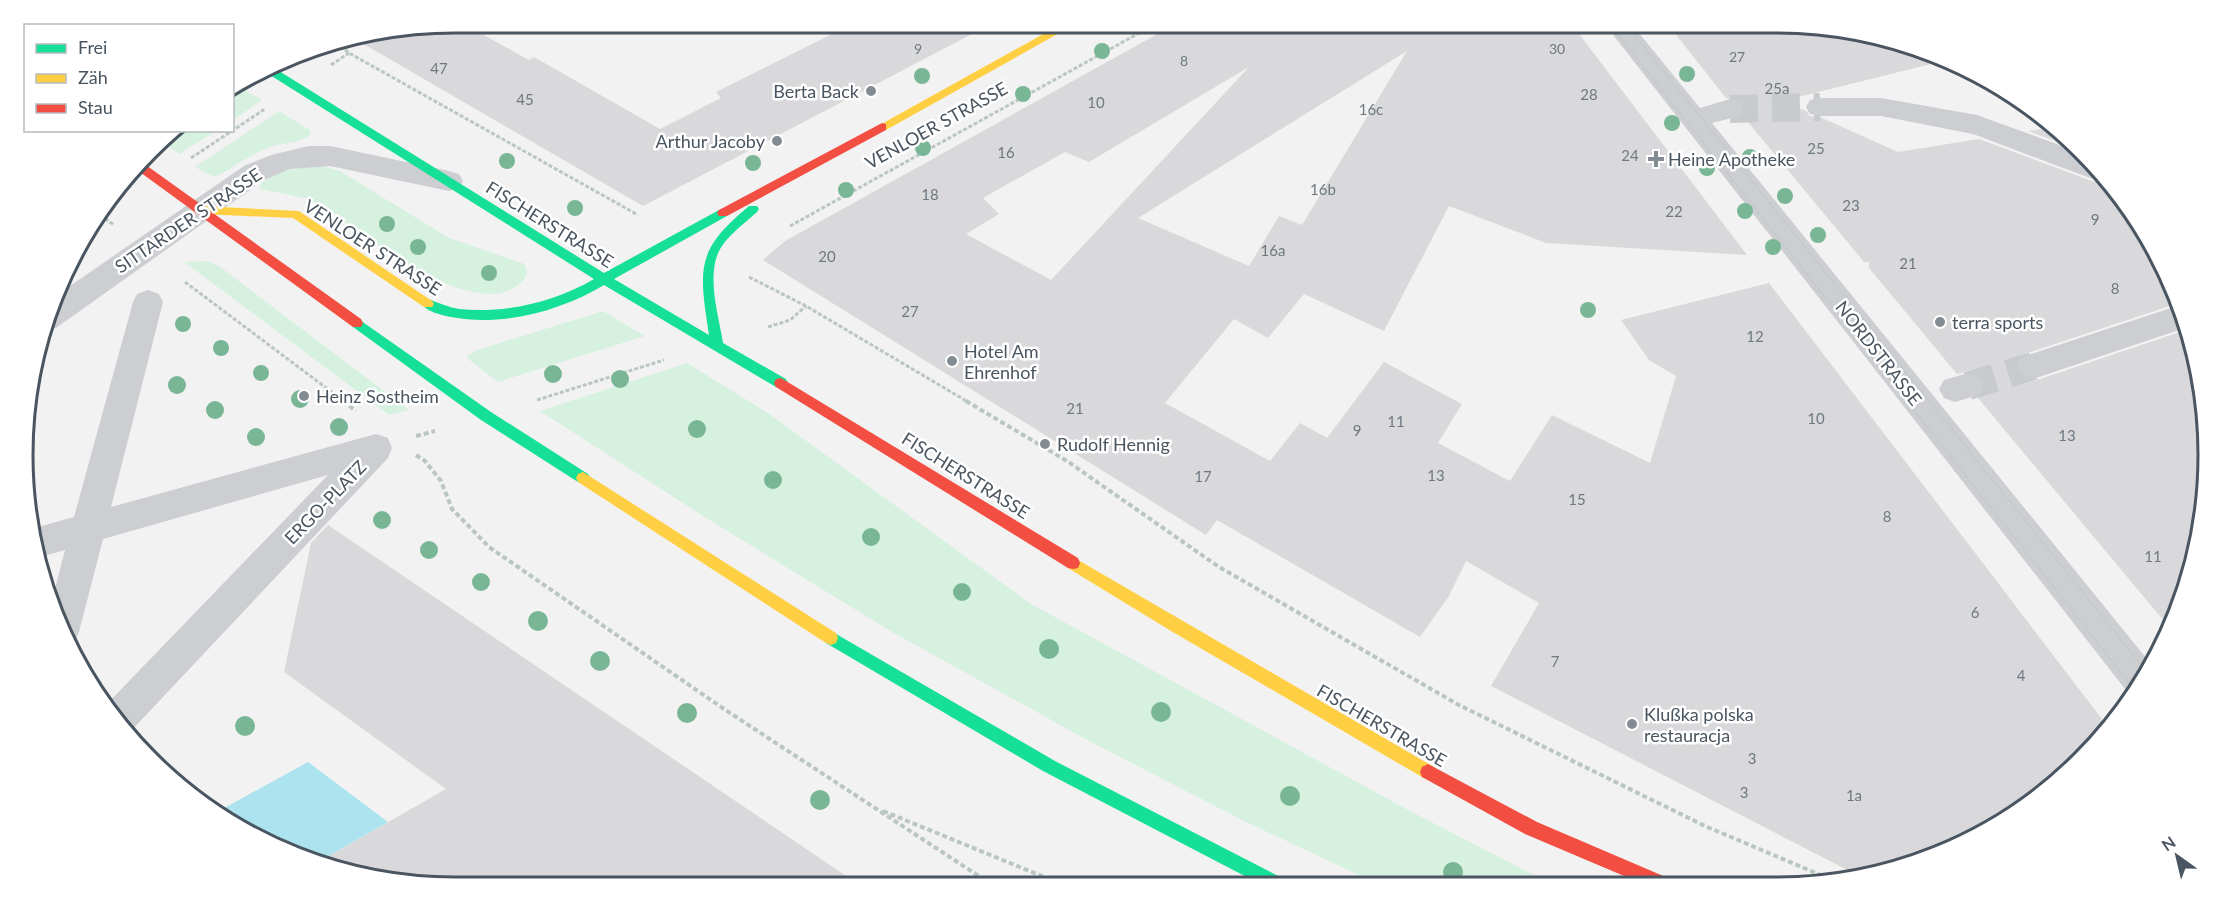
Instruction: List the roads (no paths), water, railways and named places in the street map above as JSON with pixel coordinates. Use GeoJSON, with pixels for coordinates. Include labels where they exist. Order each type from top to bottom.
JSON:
{"type":"FeatureCollection","features":[{"type":"Feature","properties":{"kind":"main road","name":"VENLOER STRASSE"},"geometry":{"type":"LineString","coordinates":[[200,210],[295,214],[437,310],[460,315],[531,309],[570,297],[1054,33]]}},
{"type":"Feature","properties":{"kind":"main road","name":"FISCHERSTRASSE"},"geometry":{"type":"LineString","coordinates":[[275,74],[603,279],[717,343],[1176,626],[1455,788],[1531,828],[1646,877]]}},
{"type":"Feature","properties":{"kind":"main road"},"geometry":{"type":"LineString","coordinates":[[145,170],[493,420],[840,644],[1049,766],[1263,877]]}},
{"type":"Feature","properties":{"kind":"main road","name":"VENLOER STRASSE"},"geometry":{"type":"LineString","coordinates":[[717,343],[712,302],[711,256],[735,225],[783,182]]}},
{"type":"Feature","properties":{"kind":"street","name":"NORDSTRASSE"},"geometry":{"type":"LineString","coordinates":[[1625,33],[2136,674]]}},
{"type":"Feature","properties":{"kind":"street"},"geometry":{"type":"LineString","coordinates":[[1820,107],[1881,107],[1977,125],[2080,164]]}},
{"type":"Feature","properties":{"kind":"street"},"geometry":{"type":"LineString","coordinates":[[1694,119],[1730,109]]}},
{"type":"Feature","properties":{"kind":"street","name":"SITTARDER STRASSE"},"geometry":{"type":"LineString","coordinates":[[59,309],[254,173],[274,163],[298,156],[330,156],[449,181]]}},
{"type":"Feature","properties":{"kind":"street"},"geometry":{"type":"LineString","coordinates":[[65,616],[148,302]]}},
{"type":"Feature","properties":{"kind":"street"},"geometry":{"type":"LineString","coordinates":[[2033,366],[2176,319]]}},
{"type":"Feature","properties":{"kind":"street","name":"ERGO-PLATZ"},"geometry":{"type":"LineString","coordinates":[[42,541],[376,448],[123,715]]}},
{"type":"Feature","properties":{"kind":"water"},"geometry":{"type":"Polygon","coordinates":[[[308,762],[388,822],[327,857],[268,833],[224,808],[308,762]]]}},
{"type":"Feature","properties":{"kind":"tunnel"},"geometry":{"type":"LineString","coordinates":[[1730,109],[1820,107]]}},
{"type":"Feature","properties":{"kind":"tunnel"},"geometry":{"type":"LineString","coordinates":[[1968,386],[2033,366]]}},
{"type":"Feature","properties":{"kind":"tram line"},"geometry":{"type":"LineString","coordinates":[[1617,33],[2130,684]]}},
{"type":"Feature","properties":{"kind":"tram line"},"geometry":{"type":"LineString","coordinates":[[1633,33],[2141,665]]}},
{"type":"Feature","properties":{"kind":"place","name":"Berta Back"},"geometry":{"type":"Point","coordinates":[871,91]}},
{"type":"Feature","properties":{"kind":"place","name":"Arthur Jacoby"},"geometry":{"type":"Point","coordinates":[777,141]}},
{"type":"Feature","properties":{"kind":"place","name":"Heine Apotheke"},"geometry":{"type":"Point","coordinates":[1656,159]}},
{"type":"Feature","properties":{"kind":"place","name":"terra sports"},"geometry":{"type":"Point","coordinates":[1940,322]}},
{"type":"Feature","properties":{"kind":"place","name":"Hotel Am Ehrenhof"},"geometry":{"type":"Point","coordinates":[952,361]}},
{"type":"Feature","properties":{"kind":"place","name":"Heinz Sostheim"},"geometry":{"type":"Point","coordinates":[304,396]}},
{"type":"Feature","properties":{"kind":"place","name":"Rudolf Hennig"},"geometry":{"type":"Point","coordinates":[1045,444]}},
{"type":"Feature","properties":{"kind":"place","name":"Klußka polska restauracja"},"geometry":{"type":"Point","coordinates":[1632,724]}}]}
